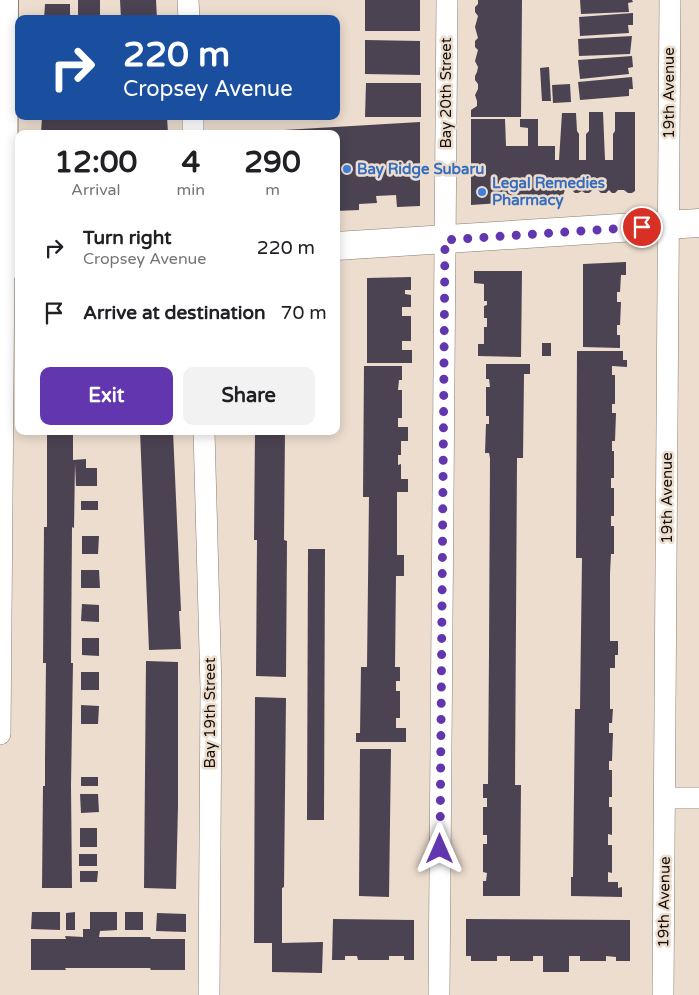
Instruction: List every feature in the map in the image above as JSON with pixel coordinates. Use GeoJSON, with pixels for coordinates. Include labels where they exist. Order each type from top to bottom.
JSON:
{"type":"FeatureCollection","features":[{"type":"Feature","properties":{"kind":"main road"},"geometry":{"type":"LineString","coordinates":[[340,246],[699,223]]}},
{"type":"Feature","properties":{"kind":"street"},"geometry":{"type":"LineString","coordinates":[[0,734],[7,264],[5,0]]}},
{"type":"Feature","properties":{"kind":"street"},"geometry":{"type":"LineString","coordinates":[[188,0],[189,15]]}},
{"type":"Feature","properties":{"kind":"street","name":"Bay 20th Street"},"geometry":{"type":"LineString","coordinates":[[439,995],[447,0]]}},
{"type":"Feature","properties":{"kind":"street","name":"19th Avenue"},"geometry":{"type":"LineString","coordinates":[[664,995],[670,0]]}},
{"type":"Feature","properties":{"kind":"street","name":"Bay 19th Street"},"geometry":{"type":"LineString","coordinates":[[204,435],[211,688],[209,995]]}},
{"type":"Feature","properties":{"kind":"street"},"geometry":{"type":"LineString","coordinates":[[666,798],[699,798]]}},
{"type":"Feature","properties":{"kind":"building"},"geometry":{"type":"Polygon","coordinates":[[[78,0],[100,0],[100,15],[78,15],[78,0]]]}},
{"type":"Feature","properties":{"kind":"building"},"geometry":{"type":"Polygon","coordinates":[[[120,0],[156,0],[157,15],[121,15],[120,0]]]}},
{"type":"Feature","properties":{"kind":"building"},"geometry":{"type":"Polygon","coordinates":[[[365,0],[420,0],[420,31],[365,31],[365,0]]]}},
{"type":"Feature","properties":{"kind":"building"},"geometry":{"type":"Polygon","coordinates":[[[478,0],[522,0],[521,117],[471,117],[471,110],[477,106],[475,95],[478,84],[475,76],[478,67],[475,61],[478,50],[475,47],[475,41],[478,38],[475,27],[478,16],[475,12],[475,7],[478,4],[478,0]]]}},
{"type":"Feature","properties":{"kind":"building"},"geometry":{"type":"Polygon","coordinates":[[[580,0],[632,0],[633,2],[628,3],[629,12],[581,14],[580,0]]]}},
{"type":"Feature","properties":{"kind":"building"},"geometry":{"type":"Polygon","coordinates":[[[45,4],[70,4],[70,15],[44,15],[45,4]]]}},
{"type":"Feature","properties":{"kind":"building"},"geometry":{"type":"Polygon","coordinates":[[[633,13],[633,25],[628,25],[629,33],[580,36],[579,17],[633,13]]]}},
{"type":"Feature","properties":{"kind":"building"},"geometry":{"type":"Polygon","coordinates":[[[632,36],[630,54],[579,56],[578,39],[632,36]]]}},
{"type":"Feature","properties":{"kind":"building"},"geometry":{"type":"Polygon","coordinates":[[[365,40],[420,41],[420,75],[365,74],[365,40]]]}},
{"type":"Feature","properties":{"kind":"building"},"geometry":{"type":"Polygon","coordinates":[[[632,56],[633,67],[628,68],[629,74],[580,79],[578,60],[632,56]]]}},
{"type":"Feature","properties":{"kind":"building"},"geometry":{"type":"Polygon","coordinates":[[[549,67],[551,101],[542,101],[540,68],[549,67]]]}},
{"type":"Feature","properties":{"kind":"building"},"geometry":{"type":"Polygon","coordinates":[[[632,77],[633,89],[629,89],[629,96],[580,100],[578,82],[632,77]]]}},
{"type":"Feature","properties":{"kind":"building"},"geometry":{"type":"Polygon","coordinates":[[[366,83],[421,83],[421,117],[365,117],[366,83]]]}},
{"type":"Feature","properties":{"kind":"building"},"geometry":{"type":"Polygon","coordinates":[[[570,84],[571,102],[553,103],[552,85],[570,84]]]}},
{"type":"Feature","properties":{"kind":"building"},"geometry":{"type":"Polygon","coordinates":[[[589,112],[603,112],[605,160],[613,160],[615,112],[635,112],[635,191],[628,193],[624,190],[618,190],[612,193],[609,190],[606,193],[601,193],[598,190],[593,190],[589,193],[582,191],[575,193],[572,190],[565,190],[562,198],[471,205],[471,119],[505,119],[506,146],[528,146],[528,128],[520,127],[520,119],[538,119],[538,146],[555,146],[555,160],[559,160],[562,113],[576,113],[577,131],[579,134],[579,160],[586,160],[586,134],[589,131],[589,112]]]}},
{"type":"Feature","properties":{"kind":"building"},"geometry":{"type":"Polygon","coordinates":[[[42,120],[167,120],[168,130],[41,130],[42,120]]]}},
{"type":"Feature","properties":{"kind":"building"},"geometry":{"type":"Polygon","coordinates":[[[420,122],[420,206],[397,207],[396,195],[376,196],[377,203],[359,204],[359,210],[340,211],[340,130],[282,130],[420,122]]]}},
{"type":"Feature","properties":{"kind":"building"},"geometry":{"type":"Polygon","coordinates":[[[626,262],[626,275],[621,275],[620,292],[617,292],[617,302],[621,302],[620,325],[617,325],[617,335],[620,335],[620,348],[583,347],[583,264],[626,262]]]}},
{"type":"Feature","properties":{"kind":"building"},"geometry":{"type":"Polygon","coordinates":[[[474,271],[522,271],[521,357],[478,356],[478,344],[484,344],[484,327],[487,327],[487,318],[484,318],[484,306],[487,305],[487,301],[484,301],[484,284],[474,283],[474,271]]]}},
{"type":"Feature","properties":{"kind":"building"},"geometry":{"type":"Polygon","coordinates":[[[411,277],[411,290],[405,290],[405,294],[411,295],[411,307],[402,307],[402,316],[411,316],[411,341],[402,341],[402,350],[412,350],[412,363],[367,363],[367,278],[411,277]]]}},
{"type":"Feature","properties":{"kind":"building"},"geometry":{"type":"Polygon","coordinates":[[[542,343],[551,343],[551,356],[542,356],[542,343]]]}},
{"type":"Feature","properties":{"kind":"building"},"geometry":{"type":"Polygon","coordinates":[[[577,351],[623,351],[623,360],[627,360],[627,367],[612,366],[612,375],[615,375],[615,404],[612,404],[612,413],[616,413],[615,441],[612,441],[614,478],[611,478],[611,488],[614,488],[614,516],[611,516],[611,526],[614,526],[614,554],[611,554],[610,573],[610,641],[618,641],[618,655],[615,655],[615,668],[610,668],[610,709],[613,709],[612,723],[609,723],[609,733],[613,733],[612,761],[609,761],[609,770],[612,770],[612,797],[609,797],[609,807],[612,807],[612,835],[608,834],[608,845],[612,845],[612,873],[608,872],[608,882],[618,882],[618,888],[622,887],[622,897],[571,896],[571,877],[573,877],[575,709],[580,709],[582,558],[576,558],[577,351]]]}},
{"type":"Feature","properties":{"kind":"building"},"geometry":{"type":"Polygon","coordinates":[[[486,364],[530,364],[530,374],[524,374],[523,458],[517,458],[515,785],[521,785],[520,896],[483,896],[483,881],[486,881],[487,873],[483,872],[483,844],[487,844],[487,835],[483,835],[483,807],[487,807],[487,798],[483,798],[483,784],[488,784],[489,655],[490,458],[489,453],[485,453],[486,424],[489,424],[489,416],[486,416],[486,387],[490,387],[489,379],[486,379],[486,364]]]}},
{"type":"Feature","properties":{"kind":"building"},"geometry":{"type":"Polygon","coordinates":[[[364,366],[402,366],[402,380],[399,380],[398,390],[402,390],[402,418],[398,418],[398,427],[408,427],[408,441],[401,441],[401,455],[398,455],[398,465],[401,464],[401,479],[408,479],[408,492],[397,492],[397,555],[404,555],[404,576],[396,576],[395,667],[400,667],[400,681],[396,681],[396,691],[400,691],[400,718],[396,718],[396,728],[406,728],[406,742],[356,742],[356,733],[360,733],[361,667],[367,667],[369,497],[363,497],[364,366]]]}},
{"type":"Feature","properties":{"kind":"building"},"geometry":{"type":"Polygon","coordinates":[[[47,435],[73,435],[73,460],[86,459],[86,468],[97,468],[97,486],[76,486],[75,463],[74,528],[72,527],[71,663],[73,663],[72,888],[42,888],[46,663],[43,663],[44,527],[47,527],[47,435]]]}},
{"type":"Feature","properties":{"kind":"building"},"geometry":{"type":"Polygon","coordinates":[[[140,435],[173,435],[181,649],[149,650],[140,435]]]}},
{"type":"Feature","properties":{"kind":"building"},"geometry":{"type":"Polygon","coordinates":[[[255,435],[285,435],[284,540],[287,541],[286,677],[256,676],[257,540],[254,540],[255,435]]]}},
{"type":"Feature","properties":{"kind":"building"},"geometry":{"type":"Polygon","coordinates":[[[81,501],[98,501],[98,510],[81,510],[81,501]]]}},
{"type":"Feature","properties":{"kind":"building"},"geometry":{"type":"Polygon","coordinates":[[[82,536],[99,536],[98,554],[82,554],[82,536]]]}},
{"type":"Feature","properties":{"kind":"building"},"geometry":{"type":"Polygon","coordinates":[[[308,549],[325,549],[324,820],[307,820],[308,549]]]}},
{"type":"Feature","properties":{"kind":"building"},"geometry":{"type":"Polygon","coordinates":[[[81,570],[99,570],[100,588],[81,588],[81,570]]]}},
{"type":"Feature","properties":{"kind":"building"},"geometry":{"type":"Polygon","coordinates":[[[82,604],[99,605],[99,622],[81,621],[82,604]]]}},
{"type":"Feature","properties":{"kind":"building"},"geometry":{"type":"Polygon","coordinates":[[[82,638],[99,638],[99,656],[82,655],[82,638]]]}},
{"type":"Feature","properties":{"kind":"building"},"geometry":{"type":"Polygon","coordinates":[[[146,661],[178,662],[176,889],[144,888],[146,661]]]}},
{"type":"Feature","properties":{"kind":"building"},"geometry":{"type":"Polygon","coordinates":[[[81,672],[99,672],[99,690],[81,690],[81,672]]]}},
{"type":"Feature","properties":{"kind":"building"},"geometry":{"type":"Polygon","coordinates":[[[255,697],[286,698],[282,943],[323,942],[322,973],[272,972],[272,943],[254,943],[255,697]]]}},
{"type":"Feature","properties":{"kind":"building"},"geometry":{"type":"Polygon","coordinates":[[[81,705],[99,706],[98,724],[81,724],[81,705]]]}},
{"type":"Feature","properties":{"kind":"building"},"geometry":{"type":"Polygon","coordinates":[[[360,749],[391,749],[389,897],[359,896],[360,749]]]}},
{"type":"Feature","properties":{"kind":"building"},"geometry":{"type":"Polygon","coordinates":[[[81,777],[98,777],[98,786],[81,786],[81,777]]]}},
{"type":"Feature","properties":{"kind":"building"},"geometry":{"type":"Polygon","coordinates":[[[80,794],[98,794],[99,812],[81,813],[80,794]]]}},
{"type":"Feature","properties":{"kind":"building"},"geometry":{"type":"Polygon","coordinates":[[[80,828],[97,828],[97,847],[80,847],[80,828]]]}},
{"type":"Feature","properties":{"kind":"building"},"geometry":{"type":"Polygon","coordinates":[[[79,854],[97,854],[97,866],[79,866],[79,854]]]}},
{"type":"Feature","properties":{"kind":"building"},"geometry":{"type":"Polygon","coordinates":[[[80,871],[98,871],[97,882],[80,882],[80,871]]]}},
{"type":"Feature","properties":{"kind":"building"},"geometry":{"type":"Polygon","coordinates":[[[32,912],[60,912],[60,930],[31,929],[32,912]]]}},
{"type":"Feature","properties":{"kind":"building"},"geometry":{"type":"Polygon","coordinates":[[[75,912],[75,930],[66,930],[66,913],[75,912]]]}},
{"type":"Feature","properties":{"kind":"building"},"geometry":{"type":"Polygon","coordinates":[[[90,912],[117,912],[117,930],[100,931],[99,937],[185,939],[185,970],[65,968],[66,970],[31,970],[31,939],[66,939],[65,936],[83,937],[83,929],[90,929],[90,912]]]}},
{"type":"Feature","properties":{"kind":"building"},"geometry":{"type":"Polygon","coordinates":[[[125,912],[143,912],[143,930],[125,930],[125,912]]]}},
{"type":"Feature","properties":{"kind":"building"},"geometry":{"type":"Polygon","coordinates":[[[157,913],[186,914],[186,932],[156,931],[157,913]]]}},
{"type":"Feature","properties":{"kind":"building"},"geometry":{"type":"Polygon","coordinates":[[[333,919],[414,920],[414,960],[404,960],[404,956],[389,956],[389,960],[358,960],[357,956],[345,956],[345,960],[332,960],[333,919]]]}},
{"type":"Feature","properties":{"kind":"building"},"geometry":{"type":"Polygon","coordinates":[[[466,919],[630,920],[630,961],[616,961],[616,957],[606,956],[606,961],[580,961],[580,956],[569,956],[569,972],[543,972],[543,956],[533,956],[533,961],[510,961],[510,956],[497,956],[497,961],[471,961],[471,956],[466,956],[466,919]]]}},
{"type":"Feature","properties":{"kind":"place","name":"Bay Ridge Subaru"},"geometry":{"type":"Point","coordinates":[347,169]}},
{"type":"Feature","properties":{"kind":"place","name":"Legal Remedies Pharmacy"},"geometry":{"type":"Point","coordinates":[482,192]}},
{"type":"Feature","properties":{"kind":"route"},"geometry":{"type":"LineString","coordinates":[[440,849],[445,240],[642,227]]}}]}
